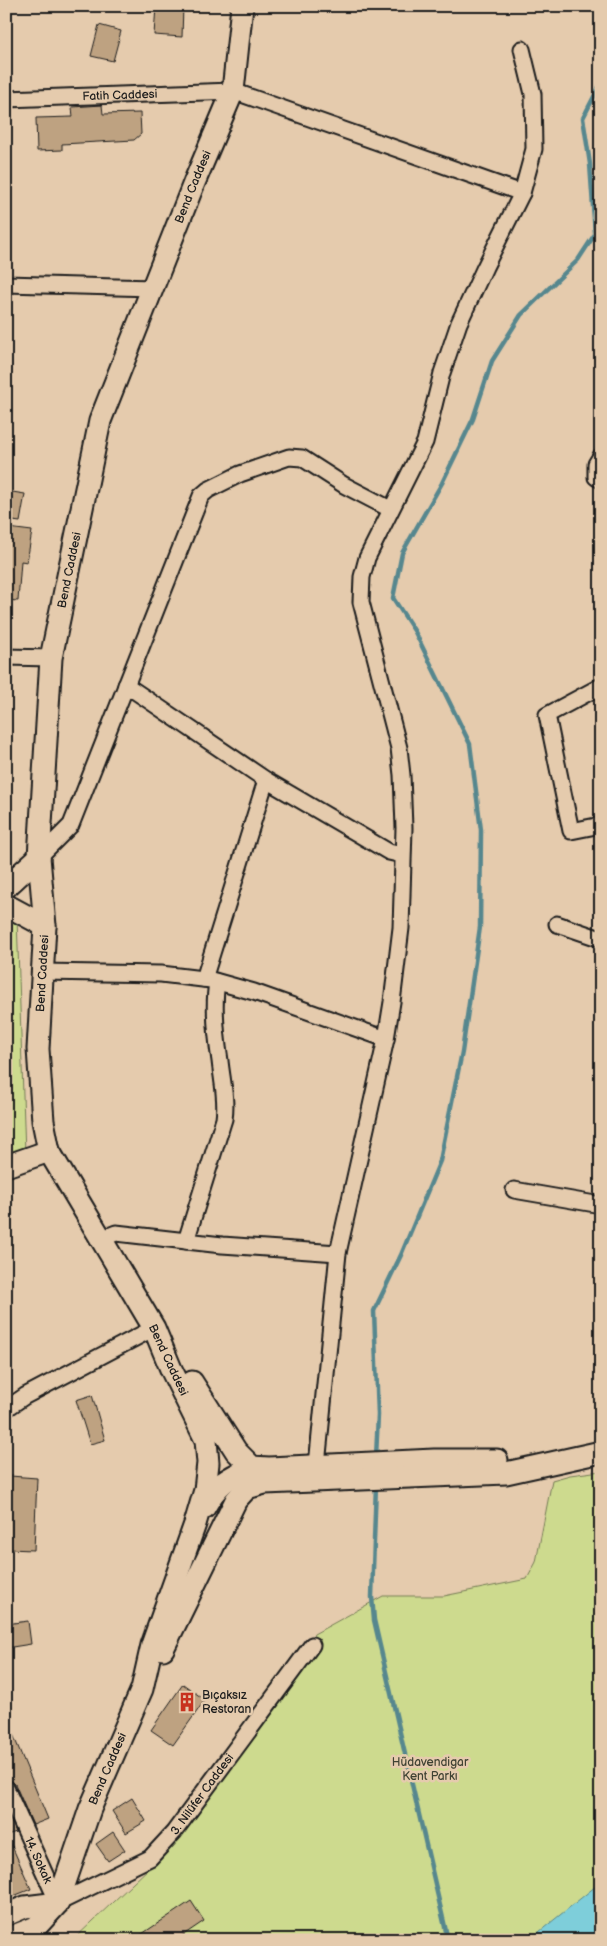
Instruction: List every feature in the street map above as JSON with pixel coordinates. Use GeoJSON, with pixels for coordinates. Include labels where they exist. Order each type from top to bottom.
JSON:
{"type":"FeatureCollection","features":[{"type":"Feature","properties":{"kind":"main road","name":"Bend Caddesi"},"geometry":{"type":"LineString","coordinates":[[6,1939],[36,1926],[58,1903],[90,1808],[142,1689],[152,1645],[196,1524],[205,1490],[208,1463],[206,1440],[154,1328],[49,1151],[43,1121],[38,1050],[45,926],[39,857],[51,658],[100,422],[194,183],[233,92],[242,6]]}},
{"type":"Feature","properties":{"kind":"main road"},"geometry":{"type":"LineString","coordinates":[[6,887],[39,857]]}},
{"type":"Feature","properties":{"kind":"main road"},"geometry":{"type":"LineString","coordinates":[[6,905],[45,926]]}},
{"type":"Feature","properties":{"kind":"main road"},"geometry":{"type":"LineString","coordinates":[[6,1166],[49,1151]]}},
{"type":"Feature","properties":{"kind":"main road"},"geometry":{"type":"LineString","coordinates":[[142,1689],[236,1500],[241,1488],[243,1472],[236,1451],[178,1359],[154,1328]]}},
{"type":"Feature","properties":{"kind":"main road"},"geometry":{"type":"LineString","coordinates":[[206,1440],[222,1460],[265,1483]]}},
{"type":"Feature","properties":{"kind":"main road"},"geometry":{"type":"LineString","coordinates":[[236,1500],[247,1488],[265,1483],[347,1471],[560,1461],[601,1452]]}},
{"type":"Feature","properties":{"kind":"main road"},"geometry":{"type":"LineString","coordinates":[[196,1524],[212,1494],[223,1481],[243,1472],[269,1468],[317,1465],[347,1471]]}},
{"type":"Feature","properties":{"kind":"main road"},"geometry":{"type":"LineString","coordinates":[[6,1915],[25,1907],[58,1903]]}},
{"type":"Feature","properties":{"kind":"street"},"geometry":{"type":"LineString","coordinates":[[317,1465],[338,1253],[386,1039],[399,947],[404,801],[399,748],[364,615],[360,590],[367,558],[425,442],[442,373],[459,323],[522,193],[534,149],[533,94],[522,49]]}},
{"type":"Feature","properties":{"kind":"street","name":"Fatih Caddesi"},"geometry":{"type":"LineString","coordinates":[[6,99],[233,92]]}},
{"type":"Feature","properties":{"kind":"street"},"geometry":{"type":"LineString","coordinates":[[233,92],[522,193]]}},
{"type":"Feature","properties":{"kind":"street"},"geometry":{"type":"LineString","coordinates":[[6,284],[153,288]]}},
{"type":"Feature","properties":{"kind":"street"},"geometry":{"type":"LineString","coordinates":[[39,857],[71,825],[201,496],[208,490],[240,474],[288,456],[302,458],[344,485],[390,509]]}},
{"type":"Feature","properties":{"kind":"street"},"geometry":{"type":"LineString","coordinates":[[601,456],[596,464],[596,477],[601,480]]}},
{"type":"Feature","properties":{"kind":"street"},"geometry":{"type":"LineString","coordinates":[[6,657],[51,658]]}},
{"type":"Feature","properties":{"kind":"street"},"geometry":{"type":"LineString","coordinates":[[126,685],[266,780],[389,852],[402,854]]}},
{"type":"Feature","properties":{"kind":"street"},"geometry":{"type":"LineString","coordinates":[[601,686],[547,715],[571,831],[601,825]]}},
{"type":"Feature","properties":{"kind":"street"},"geometry":{"type":"LineString","coordinates":[[186,1241],[224,1120],[226,1106],[219,1057],[215,997],[211,980],[266,780]]}},
{"type":"Feature","properties":{"kind":"street"},"geometry":{"type":"LineString","coordinates":[[557,924],[601,939]]}},
{"type":"Feature","properties":{"kind":"street"},"geometry":{"type":"LineString","coordinates":[[42,972],[161,974],[211,980],[254,992],[386,1039]]}},
{"type":"Feature","properties":{"kind":"street"},"geometry":{"type":"LineString","coordinates":[[514,1190],[601,1205]]}},
{"type":"Feature","properties":{"kind":"street"},"geometry":{"type":"LineString","coordinates":[[101,1239],[116,1233],[186,1241],[338,1253]]}},
{"type":"Feature","properties":{"kind":"street"},"geometry":{"type":"LineString","coordinates":[[6,1409],[26,1396],[154,1328]]}},
{"type":"Feature","properties":{"kind":"street","name":"3. Nilüfer Caddesi"},"geometry":{"type":"LineString","coordinates":[[58,1903],[150,1858],[174,1832],[312,1645]]}},
{"type":"Feature","properties":{"kind":"street","name":"14. Sokak"},"geometry":{"type":"LineString","coordinates":[[6,1788],[58,1903]]}},
{"type":"Feature","properties":{"kind":"green space"},"geometry":{"type":"Polygon","coordinates":[[[17,918],[25,1154],[6,1160],[6,919],[17,918]]]}},
{"type":"Feature","properties":{"kind":"green space","name":"Hüdavendigar Kent Parkı"},"geometry":{"type":"Polygon","coordinates":[[[601,1471],[601,1940],[73,1940],[171,1847],[314,1634],[383,1596],[444,1596],[527,1579],[536,1562],[552,1480],[570,1475],[601,1471]]]}},
{"type":"Feature","properties":{"kind":"water"},"geometry":{"type":"Polygon","coordinates":[[[601,1882],[601,1940],[529,1940],[601,1882]]]}},
{"type":"Feature","properties":{"kind":"building"},"geometry":{"type":"Polygon","coordinates":[[[156,6],[183,6],[182,37],[154,35],[156,6]]]}},
{"type":"Feature","properties":{"kind":"building"},"geometry":{"type":"Polygon","coordinates":[[[99,25],[121,31],[113,61],[91,56],[99,25]]]}},
{"type":"Feature","properties":{"kind":"building"},"geometry":{"type":"Polygon","coordinates":[[[102,105],[103,114],[140,113],[141,134],[134,140],[62,144],[62,150],[37,151],[36,118],[73,117],[72,107],[102,105]]]}},
{"type":"Feature","properties":{"kind":"building"},"geometry":{"type":"Polygon","coordinates":[[[6,491],[25,494],[20,522],[6,520],[6,491]]]}},
{"type":"Feature","properties":{"kind":"building"},"geometry":{"type":"Polygon","coordinates":[[[8,528],[32,531],[27,562],[21,561],[18,601],[6,600],[6,542],[8,528]]]}},
{"type":"Feature","properties":{"kind":"building"},"geometry":{"type":"Polygon","coordinates":[[[92,1395],[105,1440],[90,1444],[76,1400],[92,1395]]]}},
{"type":"Feature","properties":{"kind":"building"},"geometry":{"type":"Polygon","coordinates":[[[10,1476],[37,1478],[34,1550],[8,1549],[10,1476]]]}},
{"type":"Feature","properties":{"kind":"building"},"geometry":{"type":"Polygon","coordinates":[[[28,1621],[31,1644],[6,1648],[6,1624],[28,1621]]]}},
{"type":"Feature","properties":{"kind":"building"},"geometry":{"type":"Polygon","coordinates":[[[183,1684],[205,1700],[173,1745],[151,1730],[183,1684]]]}},
{"type":"Feature","properties":{"kind":"building"},"geometry":{"type":"Polygon","coordinates":[[[7,1720],[48,1819],[33,1825],[15,1784],[11,1780],[6,1779],[7,1720]]]}},
{"type":"Feature","properties":{"kind":"building"},"geometry":{"type":"Polygon","coordinates":[[[132,1798],[146,1821],[126,1833],[112,1811],[132,1798]]]}},
{"type":"Feature","properties":{"kind":"building"},"geometry":{"type":"Polygon","coordinates":[[[6,1811],[16,1832],[7,1835],[31,1889],[6,1899],[6,1811]]]}},
{"type":"Feature","properties":{"kind":"building"},"geometry":{"type":"Polygon","coordinates":[[[113,1832],[125,1850],[108,1861],[96,1844],[113,1832]]]}},
{"type":"Feature","properties":{"kind":"building"},"geometry":{"type":"Polygon","coordinates":[[[191,1901],[204,1921],[176,1940],[133,1940],[191,1901]]]}},
{"type":"Feature","properties":{"kind":"waterway"},"geometry":{"type":"LineString","coordinates":[[376,1457],[378,1415],[374,1311],[401,1255],[440,1161],[462,1052],[480,927],[481,830],[470,744],[415,632],[393,598],[402,553],[442,483],[473,419],[492,361],[521,315],[578,260],[595,234],[590,164],[583,118],[601,83]]}},
{"type":"Feature","properties":{"kind":"waterway"},"geometry":{"type":"LineString","coordinates":[[376,1485],[372,1597],[374,1620],[448,1940]]}},
{"type":"Feature","properties":{"kind":"place","name":"Bıçaksız Restoran"},"geometry":{"type":"Point","coordinates":[187,1702]}}]}
